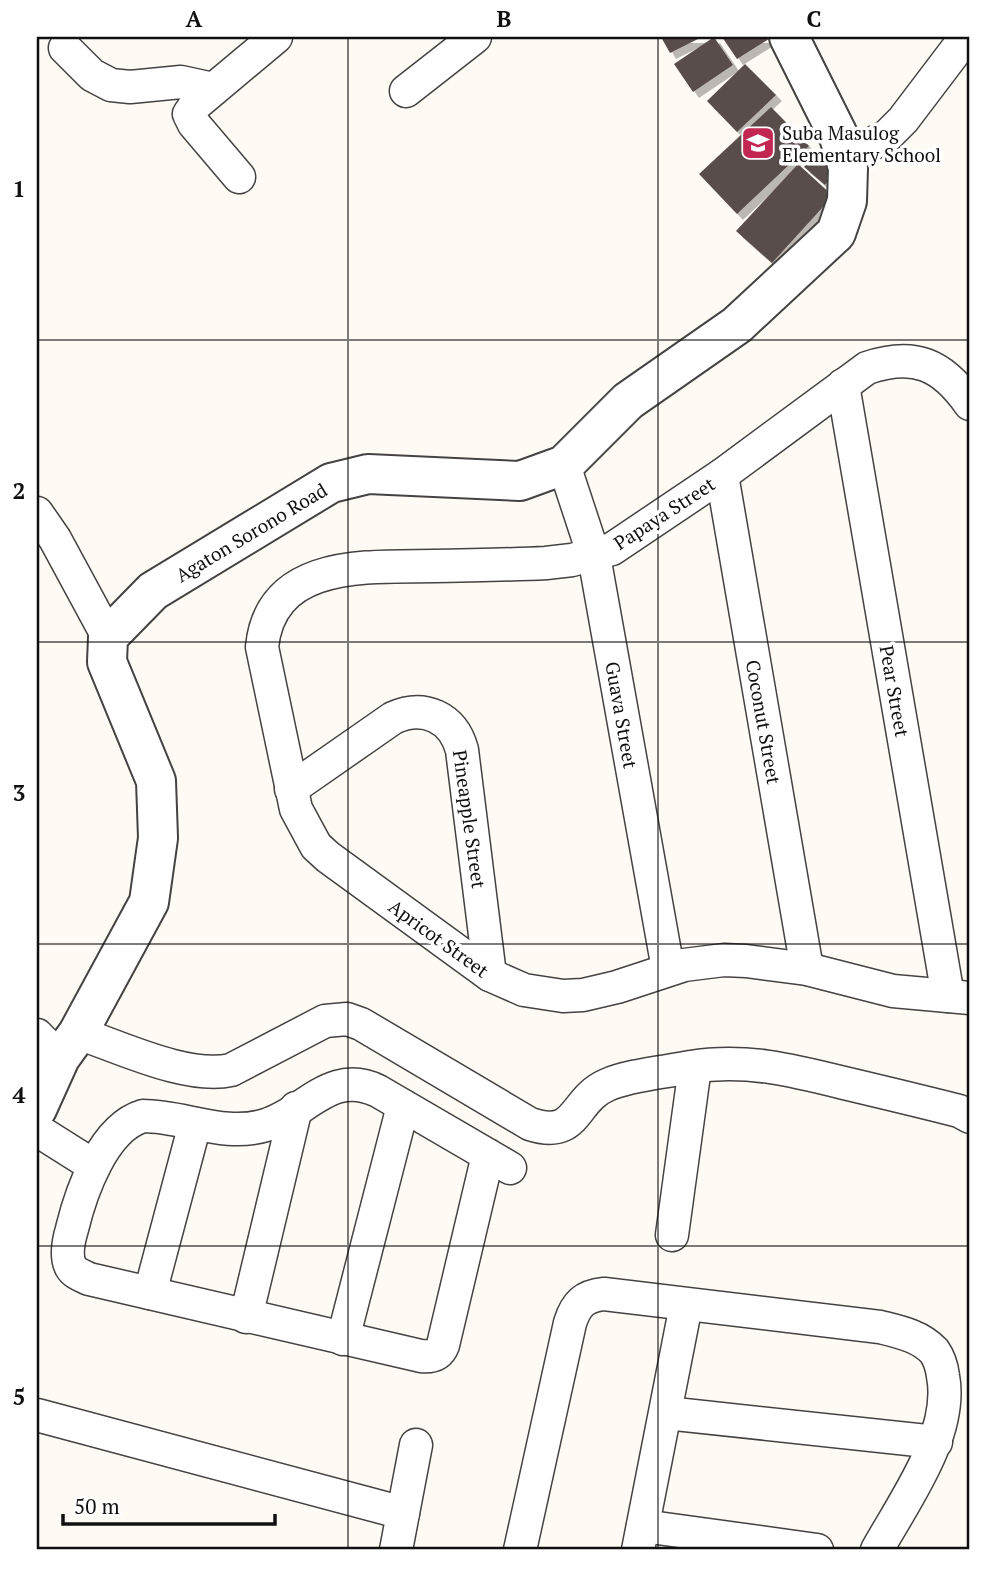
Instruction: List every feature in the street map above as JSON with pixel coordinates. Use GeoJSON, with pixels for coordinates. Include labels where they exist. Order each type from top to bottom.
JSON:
{"type":"FeatureCollection","features":[{"type":"Feature","properties":{"kind":"street"},"geometry":{"type":"LineString","coordinates":[[239,177],[194,124],[189,114],[196,104],[276,37]]}},
{"type":"Feature","properties":{"kind":"street"},"geometry":{"type":"LineString","coordinates":[[406,91],[475,37]]}},
{"type":"Feature","properties":{"kind":"street","name":"Agaton Sorono Road"},"geometry":{"type":"LineString","coordinates":[[108,638],[153,591],[331,483],[368,474],[520,481],[564,465],[628,401],[737,325],[836,233],[847,201],[848,168],[839,137],[789,37]]}},
{"type":"Feature","properties":{"kind":"street"},"geometry":{"type":"LineString","coordinates":[[845,158],[887,136],[903,120],[966,37]]}},
{"type":"Feature","properties":{"kind":"street"},"geometry":{"type":"LineString","coordinates":[[65,48],[92,75],[111,85],[130,87],[181,82],[213,89]]}},
{"type":"Feature","properties":{"kind":"street","name":"Papaya Street"},"geometry":{"type":"LineString","coordinates":[[267,622],[274,608],[293,590],[326,572],[341,569],[523,564],[572,560],[612,549],[722,475],[867,368],[887,361],[920,362],[937,368],[958,386],[970,404]]}},
{"type":"Feature","properties":{"kind":"street","name":"Pear Street"},"geometry":{"type":"LineString","coordinates":[[843,385],[959,997]]}},
{"type":"Feature","properties":{"kind":"street","name":"Guava Street"},"geometry":{"type":"LineString","coordinates":[[564,465],[594,556],[668,969]]}},
{"type":"Feature","properties":{"kind":"street","name":"Coconut Street"},"geometry":{"type":"LineString","coordinates":[[722,475],[807,969]]}},
{"type":"Feature","properties":{"kind":"street"},"geometry":{"type":"LineString","coordinates":[[37,513],[55,539],[108,638],[107,662],[156,781],[158,838],[149,902],[58,1042],[37,1109]]}},
{"type":"Feature","properties":{"kind":"street","name":"Apricot Street"},"geometry":{"type":"LineString","coordinates":[[267,622],[262,647],[264,663],[296,809],[308,833],[328,858],[490,975],[524,989],[573,995],[617,987],[684,965],[724,960],[746,961],[807,969],[893,991],[959,997]]}},
{"type":"Feature","properties":{"kind":"street","name":"Pineapple Street"},"geometry":{"type":"LineString","coordinates":[[291,789],[403,713],[424,712],[444,719],[459,738],[462,750],[490,975]]}},
{"type":"Feature","properties":{"kind":"street"},"geometry":{"type":"LineString","coordinates":[[58,1042],[216,1074],[231,1070],[325,1021],[347,1019],[361,1024],[530,1124],[554,1129],[573,1119],[588,1096],[611,1083],[695,1067],[734,1063],[777,1067],[970,1116]]}},
{"type":"Feature","properties":{"kind":"street"},"geometry":{"type":"LineString","coordinates":[[672,1235],[695,1067]]}},
{"type":"Feature","properties":{"kind":"street"},"geometry":{"type":"LineString","coordinates":[[359,1084],[368,1086],[499,1161],[441,1349],[433,1356],[421,1356],[343,1339],[89,1279],[71,1267],[68,1259],[70,1238],[80,1197],[94,1166],[116,1134],[133,1119],[152,1116],[225,1129],[254,1128],[267,1125],[296,1108],[328,1091],[359,1084]]}},
{"type":"Feature","properties":{"kind":"street"},"geometry":{"type":"LineString","coordinates":[[343,1339],[403,1106]]}},
{"type":"Feature","properties":{"kind":"street"},"geometry":{"type":"LineString","coordinates":[[246,1317],[296,1108]]}},
{"type":"Feature","properties":{"kind":"street"},"geometry":{"type":"LineString","coordinates":[[150,1293],[195,1124]]}},
{"type":"Feature","properties":{"kind":"street"},"geometry":{"type":"LineString","coordinates":[[37,1130],[94,1166]]}},
{"type":"Feature","properties":{"kind":"street"},"geometry":{"type":"LineString","coordinates":[[520,1550],[574,1310],[585,1298],[604,1294],[880,1327],[918,1338],[936,1353],[942,1368],[946,1403],[936,1442],[877,1550]]}},
{"type":"Feature","properties":{"kind":"street"},"geometry":{"type":"LineString","coordinates":[[686,1305],[640,1538],[817,1550]]}},
{"type":"Feature","properties":{"kind":"street"},"geometry":{"type":"LineString","coordinates":[[666,1413],[936,1442]]}},
{"type":"Feature","properties":{"kind":"street"},"geometry":{"type":"LineString","coordinates":[[37,1415],[403,1513]]}},
{"type":"Feature","properties":{"kind":"street"},"geometry":{"type":"LineString","coordinates":[[396,1550],[416,1446]]}},
{"type":"Feature","properties":{"kind":"building"},"geometry":{"type":"Polygon","coordinates":[[[661,37],[702,37],[670,53],[661,37]]]}},
{"type":"Feature","properties":{"kind":"building"},"geometry":{"type":"Polygon","coordinates":[[[714,37],[733,65],[693,92],[674,64],[714,37]]]}},
{"type":"Feature","properties":{"kind":"building"},"geometry":{"type":"Polygon","coordinates":[[[722,37],[772,37],[737,59],[722,37]]]}},
{"type":"Feature","properties":{"kind":"building"},"geometry":{"type":"Polygon","coordinates":[[[745,64],[776,95],[737,132],[707,101],[745,64]]]}},
{"type":"Feature","properties":{"kind":"building"},"geometry":{"type":"Polygon","coordinates":[[[771,107],[809,146],[737,214],[699,174],[771,107]]]}},
{"type":"Feature","properties":{"kind":"building"},"geometry":{"type":"Polygon","coordinates":[[[816,153],[837,171],[825,185],[804,167],[816,153]]]}},
{"type":"Feature","properties":{"kind":"building"},"geometry":{"type":"Polygon","coordinates":[[[798,164],[833,196],[772,263],[736,231],[798,164]]]}},
{"type":"Feature","properties":{"kind":"place","name":"Suba Masulog Elementary School"},"geometry":{"type":"Point","coordinates":[758,143]}}]}
